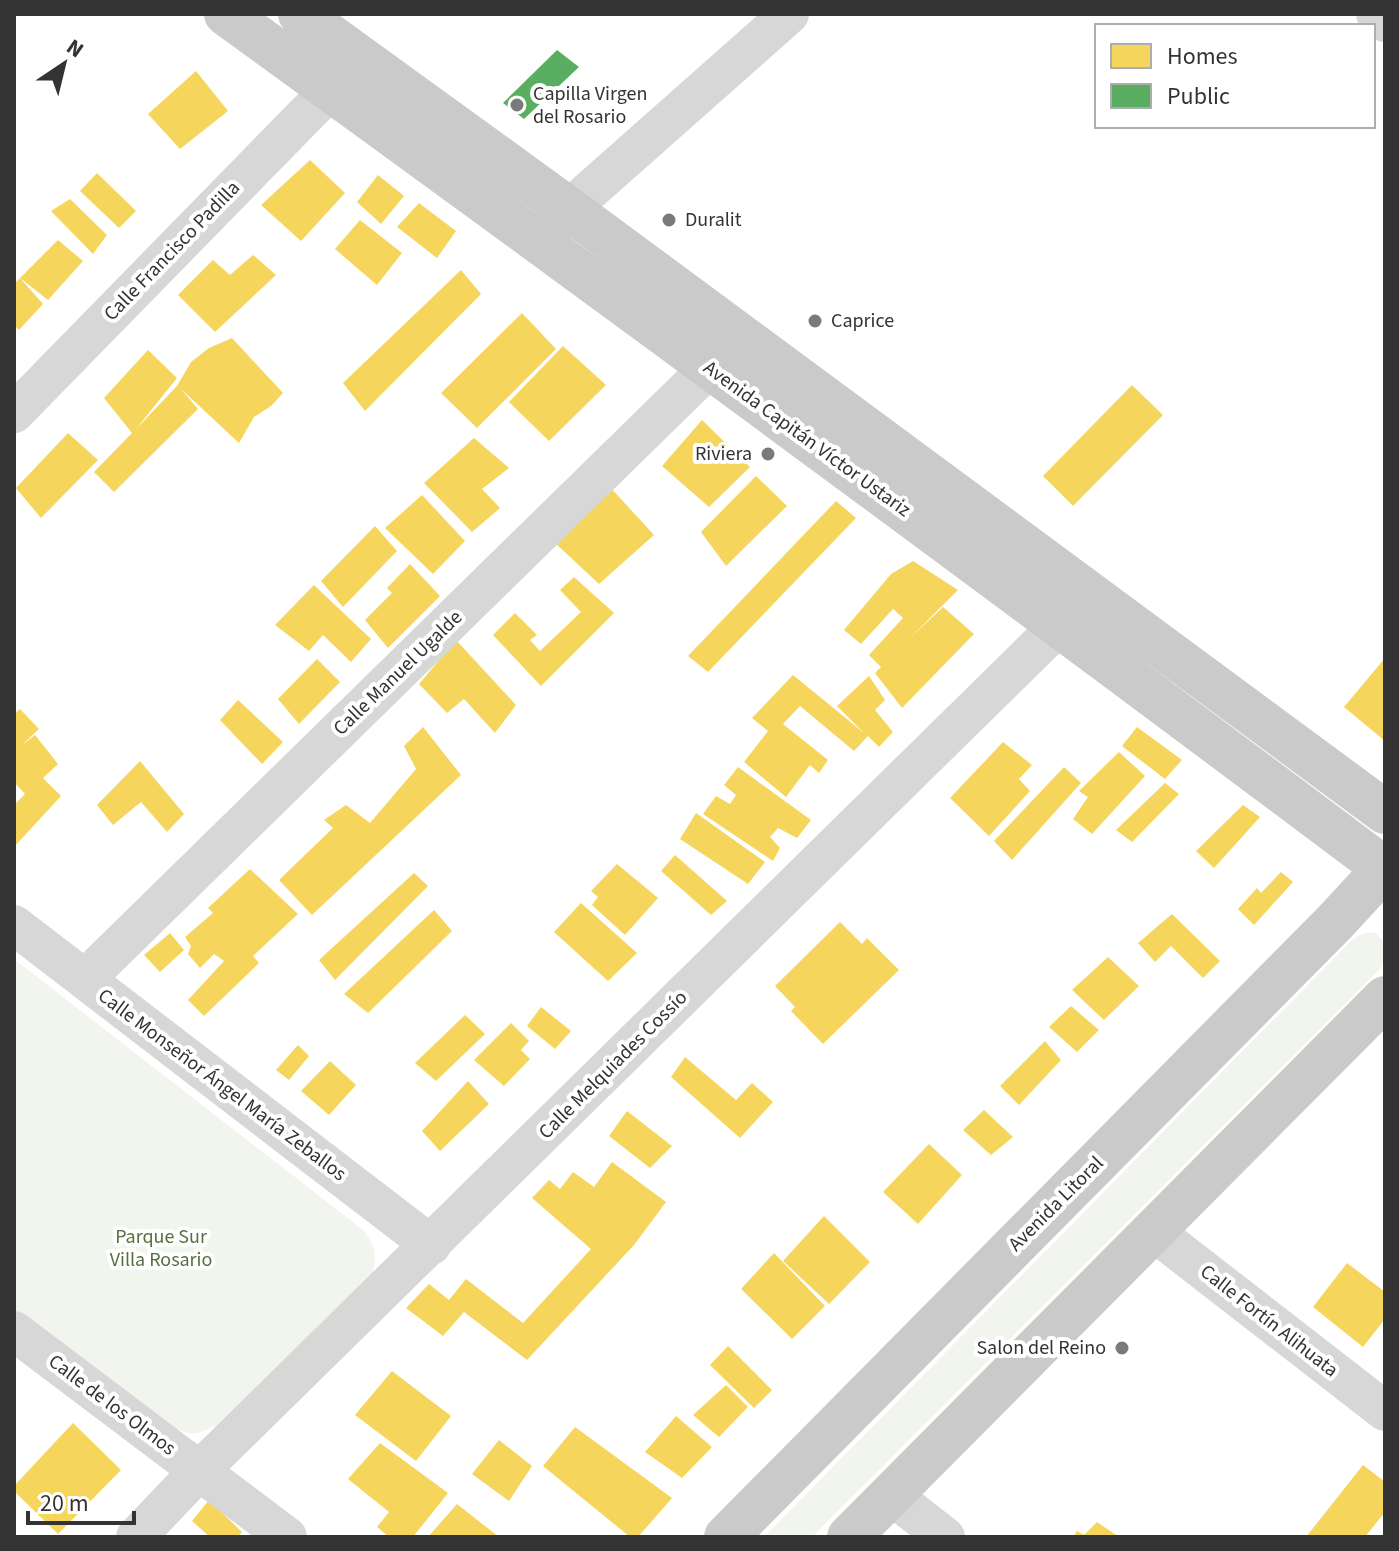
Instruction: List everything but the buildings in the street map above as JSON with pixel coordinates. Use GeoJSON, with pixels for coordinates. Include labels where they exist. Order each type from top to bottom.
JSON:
{"type":"FeatureCollection","features":[{"type":"Feature","properties":{"kind":"main road","name":"Avenida Capitán Víctor Ustariz"},"geometry":{"type":"LineString","coordinates":[[226,14],[710,367],[1385,869]]}},
{"type":"Feature","properties":{"kind":"main road"},"geometry":{"type":"LineString","coordinates":[[300,14],[1385,812]]}},
{"type":"Feature","properties":{"kind":"main road","name":"Avenida Litoral"},"geometry":{"type":"LineString","coordinates":[[726,1537],[1385,869]]}},
{"type":"Feature","properties":{"kind":"main road"},"geometry":{"type":"LineString","coordinates":[[849,1537],[1385,998]]}},
{"type":"Feature","properties":{"kind":"street"},"geometry":{"type":"LineString","coordinates":[[540,242],[569,209],[789,14]]}},
{"type":"Feature","properties":{"kind":"street"},"geometry":{"type":"LineString","coordinates":[[1376,14],[1385,22]]}},
{"type":"Feature","properties":{"kind":"street","name":"Calle Francisco Padilla"},"geometry":{"type":"LineString","coordinates":[[14,413],[330,90]]}},
{"type":"Feature","properties":{"kind":"street","name":"Calle Manuel Ugalde"},"geometry":{"type":"LineString","coordinates":[[85,979],[710,367]]}},
{"type":"Feature","properties":{"kind":"street","name":"Calle Melquiades Cossío"},"geometry":{"type":"LineString","coordinates":[[136,1537],[199,1471],[1092,594]]}},
{"type":"Feature","properties":{"kind":"street","name":"Calle Monseñor Ángel María Zeballos"},"geometry":{"type":"LineString","coordinates":[[14,925],[431,1245]]}},
{"type":"Feature","properties":{"kind":"street","name":"Calle Fortín Alihuata"},"geometry":{"type":"LineString","coordinates":[[1153,1231],[1385,1411]]}},
{"type":"Feature","properties":{"kind":"street","name":"Calle de los Olmos"},"geometry":{"type":"LineString","coordinates":[[14,1331],[287,1537]]}},
{"type":"Feature","properties":{"kind":"street"},"geometry":{"type":"LineString","coordinates":[[891,1495],[945,1537]]}},
{"type":"Feature","properties":{"kind":"green space"},"geometry":{"type":"Polygon","coordinates":[[[1364,933],[1376,933],[1385,943],[1385,959],[1381,968],[812,1537],[764,1537],[1353,939],[1364,933]]]}},
{"type":"Feature","properties":{"kind":"green space","name":"Parque Sur Villa Rosario"},"geometry":{"type":"Polygon","coordinates":[[[14,959],[363,1230],[371,1241],[375,1257],[372,1275],[217,1425],[209,1429],[191,1433],[165,1422],[14,1311],[14,959]]]}},
{"type":"Feature","properties":{"kind":"place","name":"Capilla Virgen del Rosario"},"geometry":{"type":"Point","coordinates":[517,105]}},
{"type":"Feature","properties":{"kind":"place","name":"Duralit"},"geometry":{"type":"Point","coordinates":[669,220]}},
{"type":"Feature","properties":{"kind":"place","name":"Caprice"},"geometry":{"type":"Point","coordinates":[815,321]}},
{"type":"Feature","properties":{"kind":"place","name":"Riviera"},"geometry":{"type":"Point","coordinates":[768,454]}},
{"type":"Feature","properties":{"kind":"place","name":"Salon del Reino"},"geometry":{"type":"Point","coordinates":[1122,1348]}}]}
